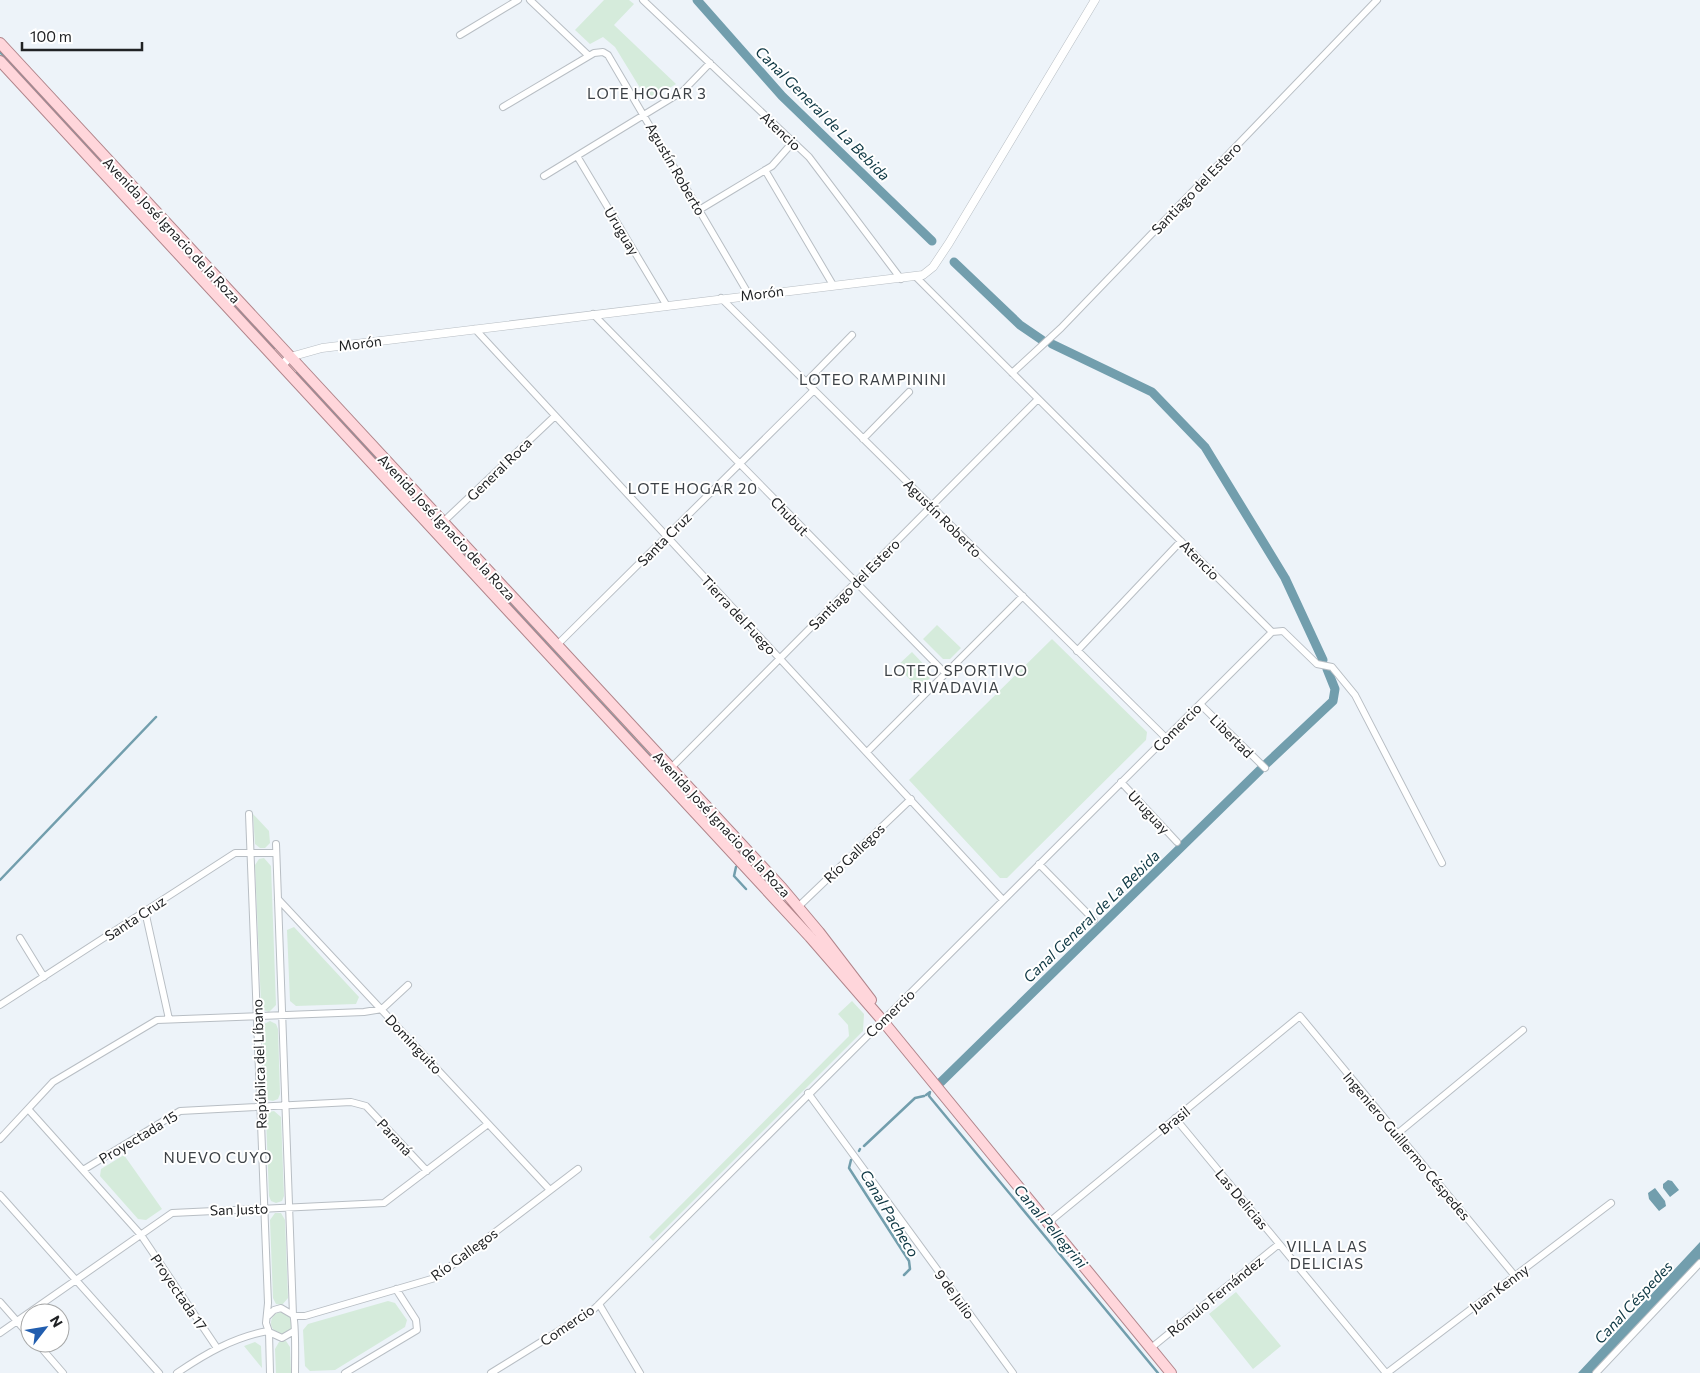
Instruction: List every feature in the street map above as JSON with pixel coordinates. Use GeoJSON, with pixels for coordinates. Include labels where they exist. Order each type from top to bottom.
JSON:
{"type":"FeatureCollection","features":[{"type":"Feature","properties":{"kind":"main road","name":"Avenida José Ignacio de la Roza"},"geometry":{"type":"LineString","coordinates":[[0,43],[798,907],[865,992],[882,1020]]}},
{"type":"Feature","properties":{"kind":"main road","name":"Avenida José Ignacio de la Roza"},"geometry":{"type":"LineString","coordinates":[[0,61],[792,917],[882,1020],[1171,1373]]}},
{"type":"Feature","properties":{"kind":"street"},"geometry":{"type":"LineString","coordinates":[[460,35],[518,0]]}},
{"type":"Feature","properties":{"kind":"street"},"geometry":{"type":"LineString","coordinates":[[503,107],[588,56],[530,0]]}},
{"type":"Feature","properties":{"kind":"street","name":"Atencio"},"geometry":{"type":"LineString","coordinates":[[643,0],[809,157],[901,279]]}},
{"type":"Feature","properties":{"kind":"street","name":"Morón"},"geometry":{"type":"LineString","coordinates":[[282,365],[290,357],[322,348],[720,298],[901,279],[916,277],[930,271],[949,243],[1095,0]]}},
{"type":"Feature","properties":{"kind":"street","name":"Santiago del Estero"},"geometry":{"type":"LineString","coordinates":[[1012,373],[1061,328],[1377,0]]}},
{"type":"Feature","properties":{"kind":"street","name":"Agustín Roberto"},"geometry":{"type":"LineString","coordinates":[[588,56],[598,52],[608,55],[748,295]]}},
{"type":"Feature","properties":{"kind":"street"},"geometry":{"type":"LineString","coordinates":[[544,176],[683,91],[710,63]]}},
{"type":"Feature","properties":{"kind":"street"},"geometry":{"type":"LineString","coordinates":[[699,210],[772,166],[793,142]]}},
{"type":"Feature","properties":{"kind":"street","name":"Uruguay"},"geometry":{"type":"LineString","coordinates":[[577,156],[667,306]]}},
{"type":"Feature","properties":{"kind":"street"},"geometry":{"type":"LineString","coordinates":[[765,170],[833,285]]}},
{"type":"Feature","properties":{"kind":"street","name":"Atencio"},"geometry":{"type":"LineString","coordinates":[[916,277],[1272,632],[1283,631],[1316,664],[1332,667],[1355,695],[1442,863]]}},
{"type":"Feature","properties":{"kind":"street","name":"Agustín Roberto"},"geometry":{"type":"LineString","coordinates":[[720,298],[1166,738]]}},
{"type":"Feature","properties":{"kind":"street","name":"Chubut"},"geometry":{"type":"LineString","coordinates":[[593,314],[946,674]]}},
{"type":"Feature","properties":{"kind":"street","name":"Tierra del Fuego"},"geometry":{"type":"LineString","coordinates":[[475,329],[1003,900]]}},
{"type":"Feature","properties":{"kind":"street"},"geometry":{"type":"LineString","coordinates":[[806,382],[852,334]]}},
{"type":"Feature","properties":{"kind":"street","name":"Santa Cruz"},"geometry":{"type":"LineString","coordinates":[[557,645],[814,390]]}},
{"type":"Feature","properties":{"kind":"street"},"geometry":{"type":"LineString","coordinates":[[863,439],[909,392]]}},
{"type":"Feature","properties":{"kind":"street","name":"Santiago del Estero"},"geometry":{"type":"LineString","coordinates":[[671,768],[1038,399]]}},
{"type":"Feature","properties":{"kind":"street","name":"General Roca"},"geometry":{"type":"LineString","coordinates":[[443,522],[555,416]]}},
{"type":"Feature","properties":{"kind":"street"},"geometry":{"type":"LineString","coordinates":[[1077,650],[1181,541]]}},
{"type":"Feature","properties":{"kind":"street"},"geometry":{"type":"LineString","coordinates":[[867,752],[1023,596]]}},
{"type":"Feature","properties":{"kind":"street","name":"Comercio"},"geometry":{"type":"LineString","coordinates":[[491,1373],[589,1313],[599,1304],[808,1093],[1272,632]]}},
{"type":"Feature","properties":{"kind":"street","name":"Libertad"},"geometry":{"type":"LineString","coordinates":[[1200,704],[1265,768]]}},
{"type":"Feature","properties":{"kind":"street","name":"Uruguay"},"geometry":{"type":"LineString","coordinates":[[1121,782],[1177,842]]}},
{"type":"Feature","properties":{"kind":"street","name":"Río Gallegos"},"geometry":{"type":"LineString","coordinates":[[798,907],[911,800]]}},
{"type":"Feature","properties":{"kind":"street","name":"República del Líbano"},"geometry":{"type":"LineString","coordinates":[[249,814],[270,1373]]}},
{"type":"Feature","properties":{"kind":"street","name":"República del Líbano"},"geometry":{"type":"LineString","coordinates":[[276,844],[296,1373]]}},
{"type":"Feature","properties":{"kind":"street","name":"Santa Cruz"},"geometry":{"type":"LineString","coordinates":[[0,1005],[235,853],[276,853]]}},
{"type":"Feature","properties":{"kind":"street"},"geometry":{"type":"LineString","coordinates":[[1039,864],[1094,920]]}},
{"type":"Feature","properties":{"kind":"street","name":"Dominguito"},"geometry":{"type":"LineString","coordinates":[[278,898],[550,1190]]}},
{"type":"Feature","properties":{"kind":"street"},"geometry":{"type":"LineString","coordinates":[[145,911],[169,1019]]}},
{"type":"Feature","properties":{"kind":"street"},"geometry":{"type":"LineString","coordinates":[[20,938],[44,977]]}},
{"type":"Feature","properties":{"kind":"street"},"geometry":{"type":"LineString","coordinates":[[0,1139],[53,1082],[153,1021],[282,1016],[382,1009],[408,985]]}},
{"type":"Feature","properties":{"kind":"street","name":"Brasil"},"geometry":{"type":"LineString","coordinates":[[1048,1223],[1300,1016]]}},
{"type":"Feature","properties":{"kind":"street","name":"Ingeniero Guillermo Céspedes"},"geometry":{"type":"LineString","coordinates":[[1300,1016],[1515,1276]]}},
{"type":"Feature","properties":{"kind":"street"},"geometry":{"type":"LineString","coordinates":[[1397,1134],[1523,1030]]}},
{"type":"Feature","properties":{"kind":"street","name":"9 de Julio"},"geometry":{"type":"LineString","coordinates":[[808,1093],[1013,1373]]}},
{"type":"Feature","properties":{"kind":"street","name":"Proyectada 15"},"geometry":{"type":"LineString","coordinates":[[82,1170],[180,1111],[351,1102],[362,1104]]}},
{"type":"Feature","properties":{"kind":"street","name":"Paraná"},"geometry":{"type":"LineString","coordinates":[[362,1104],[427,1171]]}},
{"type":"Feature","properties":{"kind":"street","name":"Proyectada 17"},"geometry":{"type":"LineString","coordinates":[[28,1109],[141,1235],[217,1348]]}},
{"type":"Feature","properties":{"kind":"street","name":"Las Delicias"},"geometry":{"type":"LineString","coordinates":[[1175,1118],[1386,1373]]}},
{"type":"Feature","properties":{"kind":"street","name":"San Justo"},"geometry":{"type":"LineString","coordinates":[[0,1333],[169,1215],[179,1212],[384,1203],[488,1124]]}},
{"type":"Feature","properties":{"kind":"street","name":"Río Gallegos"},"geometry":{"type":"LineString","coordinates":[[252,1334],[278,1308],[288,1310],[294,1315],[306,1316],[435,1278],[578,1169]]}},
{"type":"Feature","properties":{"kind":"street"},"geometry":{"type":"LineString","coordinates":[[0,1195],[160,1373]]}},
{"type":"Feature","properties":{"kind":"street","name":"Juan Kenny"},"geometry":{"type":"LineString","coordinates":[[1386,1373],[1611,1203]]}},
{"type":"Feature","properties":{"kind":"street","name":"Rómulo Fernández"},"geometry":{"type":"LineString","coordinates":[[1151,1348],[1279,1244]]}},
{"type":"Feature","properties":{"kind":"street"},"geometry":{"type":"LineString","coordinates":[[1596,1373],[1700,1263]]}},
{"type":"Feature","properties":{"kind":"street"},"geometry":{"type":"LineString","coordinates":[[345,1373],[417,1330],[417,1323],[396,1289]]}},
{"type":"Feature","properties":{"kind":"street"},"geometry":{"type":"LineString","coordinates":[[0,1302],[20,1324]]}},
{"type":"Feature","properties":{"kind":"street"},"geometry":{"type":"LineString","coordinates":[[599,1304],[640,1373]]}},
{"type":"Feature","properties":{"kind":"street","name":"Río Gallegos"},"geometry":{"type":"LineString","coordinates":[[177,1373],[208,1352],[252,1334],[269,1331],[282,1338],[306,1316]]}},
{"type":"Feature","properties":{"kind":"street"},"geometry":{"type":"LineString","coordinates":[[46,1353],[63,1373]]}},
{"type":"Feature","properties":{"kind":"green space"},"geometry":{"type":"Polygon","coordinates":[[[604,0],[629,0],[634,4],[614,25],[676,84],[653,98],[645,96],[615,47],[603,37],[590,44],[575,30],[604,0]]]}},
{"type":"Feature","properties":{"kind":"green space"},"geometry":{"type":"Polygon","coordinates":[[[0,49],[275,349],[272,349],[0,55],[0,49]]]}},
{"type":"Feature","properties":{"kind":"green space"},"geometry":{"type":"Polygon","coordinates":[[[297,371],[754,865],[754,868],[295,374],[297,371]]]}},
{"type":"Feature","properties":{"kind":"green space"},"geometry":{"type":"Polygon","coordinates":[[[937,625],[961,648],[950,659],[943,659],[923,639],[937,625]]]}},
{"type":"Feature","properties":{"kind":"green space"},"geometry":{"type":"Polygon","coordinates":[[[1052,639],[1147,732],[1146,740],[1007,878],[1000,878],[909,780],[1052,639]]]}},
{"type":"Feature","properties":{"kind":"green space"},"geometry":{"type":"Polygon","coordinates":[[[912,652],[930,671],[930,678],[919,689],[897,666],[912,652]]]}},
{"type":"Feature","properties":{"kind":"green space"},"geometry":{"type":"Polygon","coordinates":[[[253,814],[269,831],[270,843],[265,848],[260,848],[255,844],[253,814]]]}},
{"type":"Feature","properties":{"kind":"green space"},"geometry":{"type":"Polygon","coordinates":[[[264,858],[271,866],[276,1005],[269,1012],[263,1010],[261,1004],[255,865],[259,859],[264,858]]]}},
{"type":"Feature","properties":{"kind":"green space"},"geometry":{"type":"Polygon","coordinates":[[[294,927],[359,997],[356,1004],[296,1006],[290,1001],[287,930],[294,927]]]}},
{"type":"Feature","properties":{"kind":"green space"},"geometry":{"type":"Polygon","coordinates":[[[852,1001],[864,1014],[863,1031],[653,1241],[649,1237],[849,1036],[848,1025],[838,1014],[852,1001]]]}},
{"type":"Feature","properties":{"kind":"green space"},"geometry":{"type":"Polygon","coordinates":[[[270,1021],[276,1024],[278,1029],[280,1094],[278,1099],[273,1101],[268,1100],[265,1095],[262,1029],[264,1024],[270,1021]]]}},
{"type":"Feature","properties":{"kind":"green space"},"geometry":{"type":"Polygon","coordinates":[[[274,1111],[281,1117],[284,1196],[282,1201],[276,1203],[271,1201],[269,1196],[266,1118],[269,1112],[274,1111]]]}},
{"type":"Feature","properties":{"kind":"green space"},"geometry":{"type":"Polygon","coordinates":[[[124,1155],[162,1209],[146,1220],[138,1219],[100,1176],[101,1169],[124,1155]]]}},
{"type":"Feature","properties":{"kind":"green space"},"geometry":{"type":"Polygon","coordinates":[[[275,1213],[281,1213],[285,1220],[288,1298],[282,1305],[276,1304],[273,1298],[270,1220],[275,1213]]]}},
{"type":"Feature","properties":{"kind":"green space"},"geometry":{"type":"Polygon","coordinates":[[[1236,1292],[1281,1346],[1253,1369],[1209,1314],[1236,1292]]]}},
{"type":"Feature","properties":{"kind":"green space"},"geometry":{"type":"Polygon","coordinates":[[[388,1301],[395,1303],[407,1320],[405,1327],[335,1370],[310,1371],[305,1366],[303,1330],[308,1324],[388,1301]]]}},
{"type":"Feature","properties":{"kind":"green space"},"geometry":{"type":"Polygon","coordinates":[[[282,1312],[290,1315],[293,1323],[290,1331],[282,1334],[274,1331],[271,1323],[274,1315],[282,1312]]]}},
{"type":"Feature","properties":{"kind":"green space"},"geometry":{"type":"Polygon","coordinates":[[[286,1341],[290,1347],[291,1373],[276,1373],[275,1349],[279,1342],[286,1341]]]}},
{"type":"Feature","properties":{"kind":"green space"},"geometry":{"type":"Polygon","coordinates":[[[255,1342],[261,1346],[262,1368],[244,1346],[255,1342]]]}},
{"type":"Feature","properties":{"kind":"water"},"geometry":{"type":"Polygon","coordinates":[[[1668,1180],[1672,1181],[1679,1190],[1670,1197],[1663,1188],[1663,1184],[1668,1180]]]}},
{"type":"Feature","properties":{"kind":"water"},"geometry":{"type":"Polygon","coordinates":[[[1655,1188],[1665,1201],[1666,1206],[1659,1211],[1649,1199],[1648,1193],[1655,1188]]]}},
{"type":"Feature","properties":{"kind":"water"},"geometry":{"type":"Polygon","coordinates":[[[1700,1242],[1700,1259],[1593,1373],[1578,1373],[1700,1242]]]}},
{"type":"Feature","properties":{"kind":"waterway","name":"Canal General de La Bebida"},"geometry":{"type":"LineString","coordinates":[[697,0],[782,96],[932,241]]}},
{"type":"Feature","properties":{"kind":"waterway"},"geometry":{"type":"LineString","coordinates":[[0,52],[274,348]]}},
{"type":"Feature","properties":{"kind":"waterway","name":"Canal General de La Bebida"},"geometry":{"type":"LineString","coordinates":[[954,262],[1020,325],[1042,340]]}},
{"type":"Feature","properties":{"kind":"waterway","name":"Canal General de La Bebida"},"geometry":{"type":"LineString","coordinates":[[1052,344],[1152,392],[1205,447],[1285,578],[1323,660]]}},
{"type":"Feature","properties":{"kind":"waterway"},"geometry":{"type":"LineString","coordinates":[[297,373],[743,857]]}},
{"type":"Feature","properties":{"kind":"waterway","name":"Canal General de La Bebida"},"geometry":{"type":"LineString","coordinates":[[1266,764],[1333,701],[1335,689],[1327,669]]}},
{"type":"Feature","properties":{"kind":"waterway"},"geometry":{"type":"LineString","coordinates":[[0,880],[156,717]]}},
{"type":"Feature","properties":{"kind":"waterway","name":"Canal General de La Bebida"},"geometry":{"type":"LineString","coordinates":[[941,1082],[1260,770]]}},
{"type":"Feature","properties":{"kind":"waterway"},"geometry":{"type":"LineString","coordinates":[[736,867],[734,876],[746,889]]}},
{"type":"Feature","properties":{"kind":"waterway","name":"Canal Pellegrini"},"geometry":{"type":"LineString","coordinates":[[926,1095],[930,1092],[929,1096],[1158,1373]]}},
{"type":"Feature","properties":{"kind":"waterway","name":"Canal Pacheco"},"geometry":{"type":"LineString","coordinates":[[864,1146],[915,1098],[924,1096]]}},
{"type":"Feature","properties":{"kind":"waterway","name":"Canal Pacheco"},"geometry":{"type":"LineString","coordinates":[[851,1160],[849,1168],[909,1261],[910,1269],[904,1275]]}},
{"type":"Feature","properties":{"kind":"district","name":"LOTE HOGAR 3"},"geometry":{"type":"Point","coordinates":[647,93]}},
{"type":"Feature","properties":{"kind":"district","name":"LOTEO RAMPININI"},"geometry":{"type":"Point","coordinates":[873,379]}},
{"type":"Feature","properties":{"kind":"district","name":"LOTE HOGAR 20"},"geometry":{"type":"Point","coordinates":[693,488]}},
{"type":"Feature","properties":{"kind":"district","name":"LOTEO SPORTIVO RIVADAVIA"},"geometry":{"type":"Point","coordinates":[956,678]}},
{"type":"Feature","properties":{"kind":"district","name":"NUEVO CUYO"},"geometry":{"type":"Point","coordinates":[218,1157]}},
{"type":"Feature","properties":{"kind":"district","name":"VILLA LAS DELICIAS"},"geometry":{"type":"Point","coordinates":[1327,1254]}},
{"type":"Feature","properties":{"kind":"water label","name":"Canal Céspedes"},"geometry":{"type":"Point","coordinates":[1633,1302]}}]}
